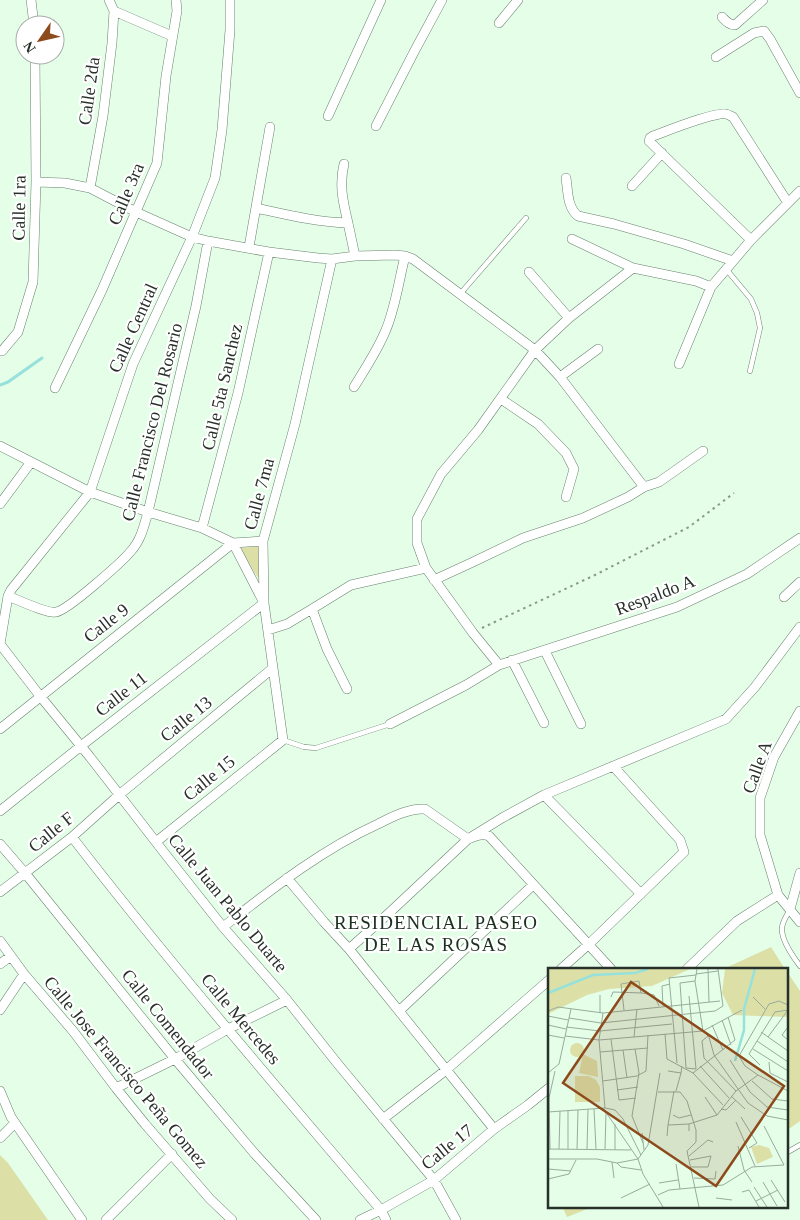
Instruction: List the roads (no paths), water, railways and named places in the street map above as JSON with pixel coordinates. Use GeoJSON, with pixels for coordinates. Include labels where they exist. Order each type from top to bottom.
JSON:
{"type":"FeatureCollection","features":[{"type":"Feature","properties":{"kind":"street"},"geometry":{"type":"LineString","coordinates":[[31,0],[33,15]]}},
{"type":"Feature","properties":{"kind":"street","name":"Calle 2da"},"geometry":{"type":"LineString","coordinates":[[90,188],[103,116],[112,44],[114,11],[109,0]]}},
{"type":"Feature","properties":{"kind":"street","name":"Calle 3ra"},"geometry":{"type":"LineString","coordinates":[[55,388],[102,290],[157,163],[166,76],[177,11],[176,0]]}},
{"type":"Feature","properties":{"kind":"street","name":"Calle Central"},"geometry":{"type":"LineString","coordinates":[[0,644],[8,596],[11,590],[90,492],[133,364],[192,237],[215,178],[222,130],[230,30],[230,0]]}},
{"type":"Feature","properties":{"kind":"street"},"geometry":{"type":"LineString","coordinates":[[328,116],[381,0]]}},
{"type":"Feature","properties":{"kind":"street"},"geometry":{"type":"LineString","coordinates":[[376,126],[442,0]]}},
{"type":"Feature","properties":{"kind":"street"},"geometry":{"type":"LineString","coordinates":[[499,23],[518,0]]}},
{"type":"Feature","properties":{"kind":"street"},"geometry":{"type":"LineString","coordinates":[[722,18],[728,23],[735,25],[762,0]]}},
{"type":"Feature","properties":{"kind":"street"},"geometry":{"type":"LineString","coordinates":[[114,11],[172,36]]}},
{"type":"Feature","properties":{"kind":"street"},"geometry":{"type":"LineString","coordinates":[[716,57],[754,32],[764,31],[800,93]]}},
{"type":"Feature","properties":{"kind":"street","name":"Calle 1ra"},"geometry":{"type":"LineString","coordinates":[[0,351],[18,332],[33,282],[36,182],[35,65]]}},
{"type":"Feature","properties":{"kind":"street"},"geometry":{"type":"LineString","coordinates":[[751,240],[649,141],[650,138],[720,114],[733,117],[788,203]]}},
{"type":"Feature","properties":{"kind":"street"},"geometry":{"type":"LineString","coordinates":[[249,248],[270,126]]}},
{"type":"Feature","properties":{"kind":"street"},"geometry":{"type":"LineString","coordinates":[[632,186],[662,153]]}},
{"type":"Feature","properties":{"kind":"street"},"geometry":{"type":"LineString","coordinates":[[344,164],[341,177],[343,201],[355,256]]}},
{"type":"Feature","properties":{"kind":"street"},"geometry":{"type":"LineString","coordinates":[[566,178],[570,206],[578,216],[684,244],[733,261]]}},
{"type":"Feature","properties":{"kind":"street"},"geometry":{"type":"LineString","coordinates":[[36,182],[65,183],[90,188],[136,212],[192,237],[208,241],[269,252],[332,259],[355,256],[395,255],[413,259],[535,350],[560,377],[644,487]]}},
{"type":"Feature","properties":{"kind":"street"},"geometry":{"type":"LineString","coordinates":[[679,364],[710,287],[751,240],[800,191]]}},
{"type":"Feature","properties":{"kind":"street"},"geometry":{"type":"LineString","coordinates":[[256,208],[300,218],[348,223]]}},
{"type":"Feature","properties":{"kind":"street"},"geometry":{"type":"LineString","coordinates":[[572,238],[633,268],[696,281],[710,287]]}},
{"type":"Feature","properties":{"kind":"street","name":"Calle Francisco Del Rosario"},"geometry":{"type":"LineString","coordinates":[[8,596],[51,612],[59,612],[120,563],[132,550],[140,537],[148,512],[196,306],[208,241]]}},
{"type":"Feature","properties":{"kind":"street","name":"Calle 5ta Sanchez"},"geometry":{"type":"LineString","coordinates":[[202,528],[238,393],[269,252]]}},
{"type":"Feature","properties":{"kind":"street"},"geometry":{"type":"LineString","coordinates":[[354,387],[386,331],[405,256]]}},
{"type":"Feature","properties":{"kind":"street","name":"Calle 7ma"},"geometry":{"type":"LineString","coordinates":[[284,740],[264,603],[263,540],[294,424],[332,259]]}},
{"type":"Feature","properties":{"kind":"street"},"geometry":{"type":"LineString","coordinates":[[498,665],[426,568],[417,543],[417,519],[441,474],[478,430],[535,350],[569,318],[633,268]]}},
{"type":"Feature","properties":{"kind":"street"},"geometry":{"type":"LineString","coordinates":[[529,272],[569,318]]}},
{"type":"Feature","properties":{"kind":"street"},"geometry":{"type":"LineString","coordinates":[[560,377],[598,349]]}},
{"type":"Feature","properties":{"kind":"street"},"geometry":{"type":"LineString","coordinates":[[501,399],[538,424],[566,453],[574,469],[566,497]]}},
{"type":"Feature","properties":{"kind":"street"},"geometry":{"type":"LineString","coordinates":[[0,446],[90,492],[202,528],[234,544],[263,540]]}},
{"type":"Feature","properties":{"kind":"street"},"geometry":{"type":"LineString","coordinates":[[434,580],[523,538],[583,518],[628,497],[644,487],[659,482],[704,451]]}},
{"type":"Feature","properties":{"kind":"street"},"geometry":{"type":"LineString","coordinates":[[0,504],[31,462]]}},
{"type":"Feature","properties":{"kind":"street","name":"Respaldo A"},"geometry":{"type":"LineString","coordinates":[[390,724],[466,685],[498,665],[677,607],[747,574],[800,538]]}},
{"type":"Feature","properties":{"kind":"street"},"geometry":{"type":"LineString","coordinates":[[234,544],[264,603]]}},
{"type":"Feature","properties":{"kind":"street","name":"Calle 9"},"geometry":{"type":"LineString","coordinates":[[0,729],[234,544]]}},
{"type":"Feature","properties":{"kind":"street"},"geometry":{"type":"LineString","coordinates":[[268,630],[287,624],[351,585],[426,568]]}},
{"type":"Feature","properties":{"kind":"street"},"geometry":{"type":"LineString","coordinates":[[784,597],[800,582]]}},
{"type":"Feature","properties":{"kind":"street","name":"Calle 11"},"geometry":{"type":"LineString","coordinates":[[0,811],[264,603]]}},
{"type":"Feature","properties":{"kind":"street"},"geometry":{"type":"LineString","coordinates":[[312,609],[327,649],[347,689]]}},
{"type":"Feature","properties":{"kind":"street"},"geometry":{"type":"LineString","coordinates":[[348,949],[468,838],[544,795],[726,719],[755,687],[800,627]]}},
{"type":"Feature","properties":{"kind":"street","name":"Calle Juan Pablo Duarte"},"geometry":{"type":"LineString","coordinates":[[0,644],[223,926],[287,1000],[434,1180],[456,1220]]}},
{"type":"Feature","properties":{"kind":"street"},"geometry":{"type":"LineString","coordinates":[[545,651],[581,724]]}},
{"type":"Feature","properties":{"kind":"street"},"geometry":{"type":"LineString","coordinates":[[512,660],[544,722]]}},
{"type":"Feature","properties":{"kind":"street","name":"Calle 13"},"geometry":{"type":"LineString","coordinates":[[119,795],[273,668]]}},
{"type":"Feature","properties":{"kind":"street","name":"Calle A"},"geometry":{"type":"LineString","coordinates":[[778,895],[760,835],[760,798],[774,757],[800,711]]}},
{"type":"Feature","properties":{"kind":"street","name":"Calle 15"},"geometry":{"type":"LineString","coordinates":[[156,842],[284,740]]}},
{"type":"Feature","properties":{"kind":"street"},"geometry":{"type":"LineString","coordinates":[[562,968],[684,852],[680,840],[613,766]]}},
{"type":"Feature","properties":{"kind":"street","name":"Calle F"},"geometry":{"type":"LineString","coordinates":[[0,892],[72,837],[119,795]]}},
{"type":"Feature","properties":{"kind":"street"},"geometry":{"type":"LineString","coordinates":[[544,795],[641,894]]}},
{"type":"Feature","properties":{"kind":"street"},"geometry":{"type":"LineString","coordinates":[[223,926],[287,878],[343,842],[392,818],[417,809],[425,810],[468,838],[485,834],[489,836],[610,968]]}},
{"type":"Feature","properties":{"kind":"street","name":"Calle Mercedes"},"geometry":{"type":"LineString","coordinates":[[72,837],[122,902],[381,1210],[386,1220]]}},
{"type":"Feature","properties":{"kind":"street","name":"Calle Comendador"},"geometry":{"type":"LineString","coordinates":[[0,844],[255,1154],[316,1220]]}},
{"type":"Feature","properties":{"kind":"street"},"geometry":{"type":"LineString","coordinates":[[790,909],[800,875]]}},
{"type":"Feature","properties":{"kind":"street"},"geometry":{"type":"LineString","coordinates":[[287,878],[348,949],[494,1129]]}},
{"type":"Feature","properties":{"kind":"street"},"geometry":{"type":"LineString","coordinates":[[399,1011],[533,885]]}},
{"type":"Feature","properties":{"kind":"street"},"geometry":{"type":"LineString","coordinates":[[688,968],[737,921],[778,895],[800,922]]}},
{"type":"Feature","properties":{"kind":"street","name":"Calle Jose Francisco Peña Gomez"},"geometry":{"type":"LineString","coordinates":[[0,941],[24,974],[73,1031],[116,1088],[210,1198],[232,1220]]}},
{"type":"Feature","properties":{"kind":"street"},"geometry":{"type":"LineString","coordinates":[[0,964],[10,956]]}},
{"type":"Feature","properties":{"kind":"street"},"geometry":{"type":"LineString","coordinates":[[0,1010],[24,974]]}},
{"type":"Feature","properties":{"kind":"street"},"geometry":{"type":"LineString","coordinates":[[383,1119],[446,1070],[548,981]]}},
{"type":"Feature","properties":{"kind":"street"},"geometry":{"type":"LineString","coordinates":[[116,1088],[287,1000]]}},
{"type":"Feature","properties":{"kind":"street","name":"Calle 17"},"geometry":{"type":"LineString","coordinates":[[360,1220],[434,1180],[494,1129],[548,1089]]}},
{"type":"Feature","properties":{"kind":"street"},"geometry":{"type":"LineString","coordinates":[[0,1091],[11,1117],[82,1220]]}},
{"type":"Feature","properties":{"kind":"street"},"geometry":{"type":"LineString","coordinates":[[0,1138],[16,1123]]}},
{"type":"Feature","properties":{"kind":"street"},"geometry":{"type":"LineString","coordinates":[[106,1220],[172,1154]]}},
{"type":"Feature","properties":{"kind":"lane"},"geometry":{"type":"LineString","coordinates":[[460,294],[526,218]]}},
{"type":"Feature","properties":{"kind":"lane"},"geometry":{"type":"LineString","coordinates":[[726,269],[751,299],[760,328],[750,371]]}},
{"type":"Feature","properties":{"kind":"lane"},"geometry":{"type":"LineString","coordinates":[[284,740],[304,747],[316,748],[390,724]]}},
{"type":"Feature","properties":{"kind":"lane"},"geometry":{"type":"LineString","coordinates":[[790,909],[782,928],[792,956],[800,966]]}},
{"type":"Feature","properties":{"kind":"lane"},"geometry":{"type":"LineString","coordinates":[[788,1152],[800,1145]]}},
{"type":"Feature","properties":{"kind":"waterway"},"geometry":{"type":"LineString","coordinates":[[0,385],[8,382],[42,358]]}},
{"type":"Feature","properties":{"kind":"district","name":"RESIDENCIAL PASEO DE LAS ROSAS"},"geometry":{"type":"Point","coordinates":[436,933]}}]}
